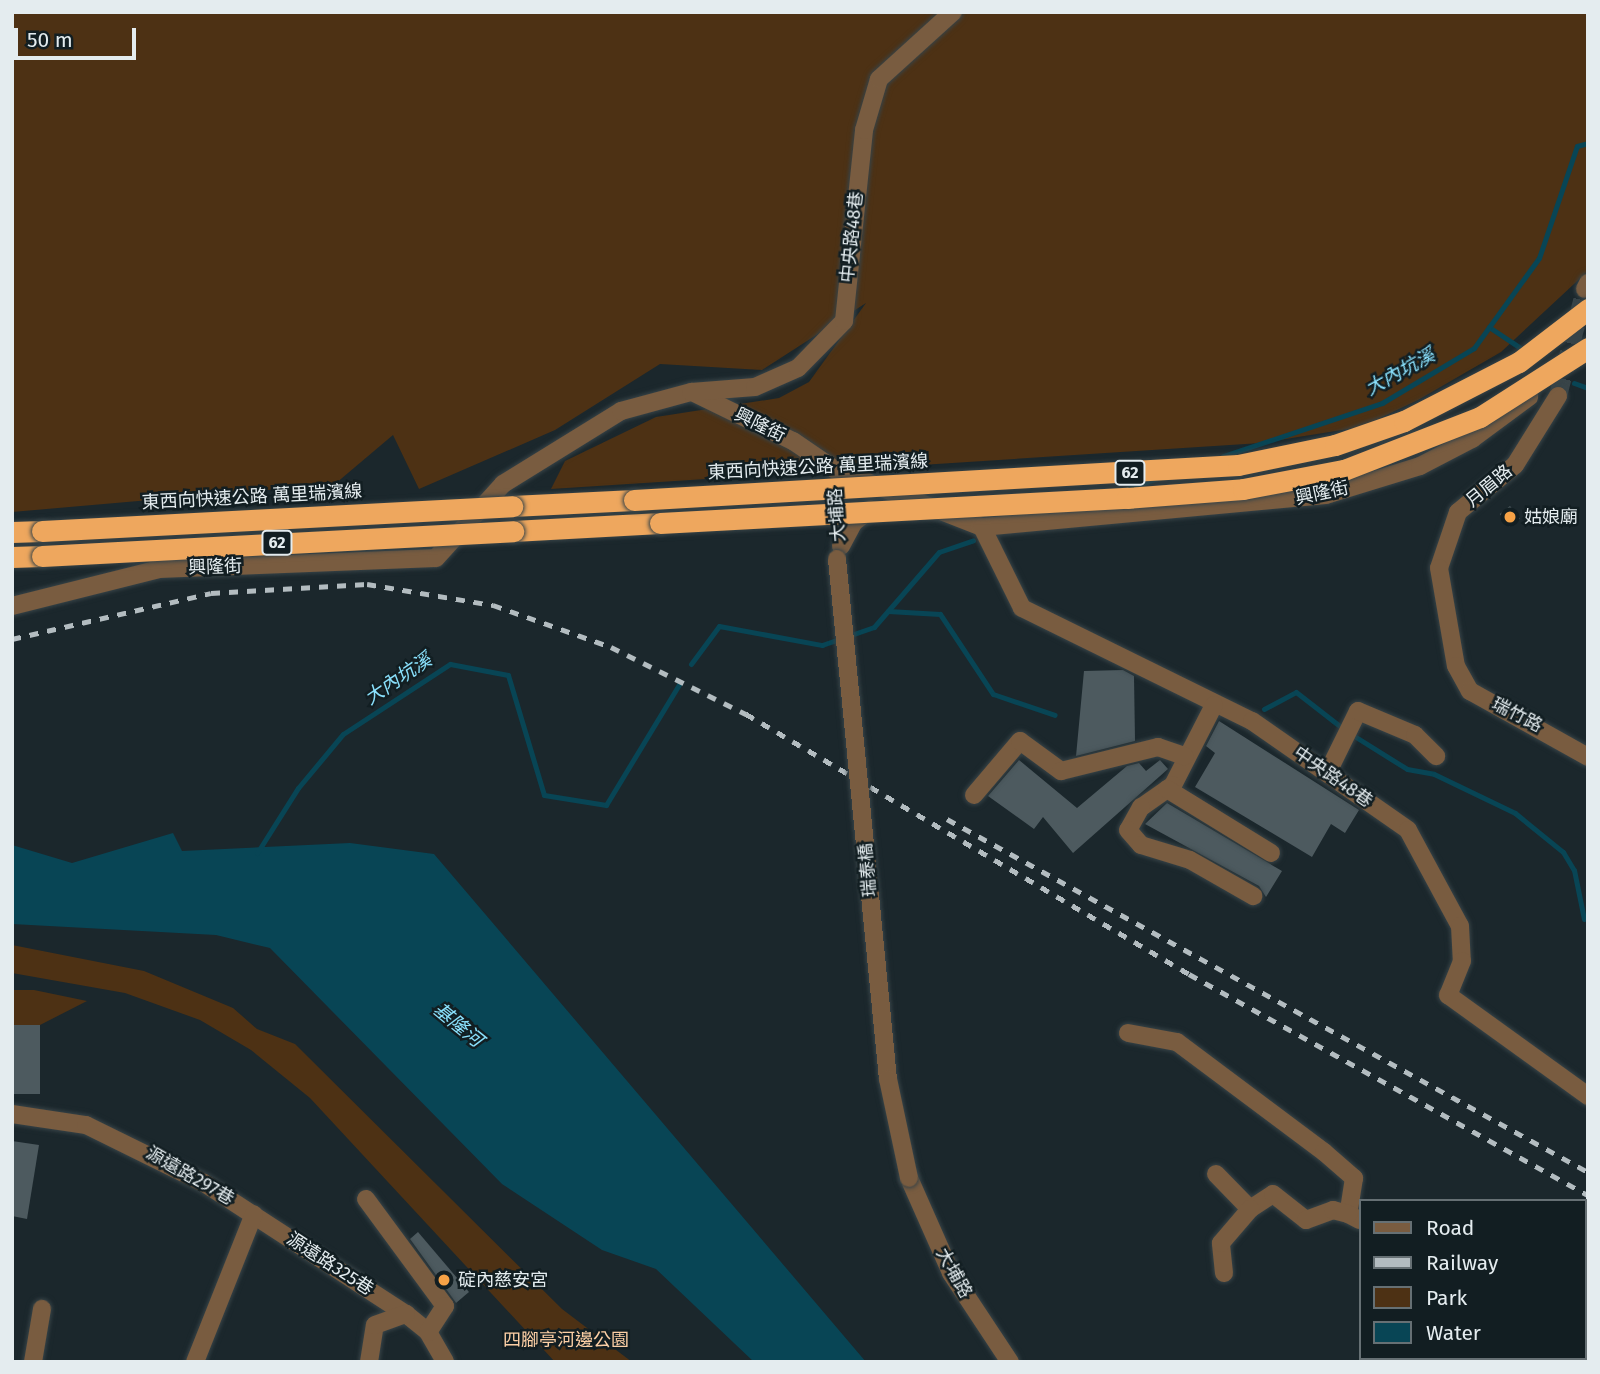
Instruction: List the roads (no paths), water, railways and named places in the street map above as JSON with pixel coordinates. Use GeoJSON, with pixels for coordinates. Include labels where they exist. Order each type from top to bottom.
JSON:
{"type":"FeatureCollection","features":[{"type":"Feature","properties":{"kind":"highway","name":"東西向快速公路 萬里瑞濱線"},"geometry":{"type":"LineString","coordinates":[[12,532],[1238,465],[1335,445],[1404,421],[1519,362],[1587,293]]}},
{"type":"Feature","properties":{"kind":"highway","name":"62"},"geometry":{"type":"LineString","coordinates":[[12,557],[1127,498],[1243,489],[1344,470],[1480,417],[1588,348]]}},
{"type":"Feature","properties":{"kind":"street","name":"中央路48巷"},"geometry":{"type":"LineString","coordinates":[[691,391],[755,387],[799,368],[844,321],[864,130],[879,79],[953,12]]}},
{"type":"Feature","properties":{"kind":"street","name":"興隆街"},"geometry":{"type":"LineString","coordinates":[[12,606],[159,569],[436,558],[503,484],[621,411],[691,391],[793,440],[834,470],[911,496],[982,527],[1326,495],[1431,461],[1563,367],[1581,346],[1588,348]]}},
{"type":"Feature","properties":{"kind":"street","name":"月眉路"},"geometry":{"type":"LineString","coordinates":[[1457,666],[1439,568],[1444,539],[1458,512],[1515,465],[1558,396]]}},
{"type":"Feature","properties":{"kind":"street","name":"大埔路"},"geometry":{"type":"LineString","coordinates":[[834,470],[839,553]]}},
{"type":"Feature","properties":{"kind":"street"},"geometry":{"type":"LineString","coordinates":[[839,553],[854,522],[879,503],[911,496]]}},
{"type":"Feature","properties":{"kind":"street","name":"中央路48巷"},"geometry":{"type":"LineString","coordinates":[[982,527],[1022,608],[1110,646],[1213,705],[1252,721],[1408,830],[1428,859],[1460,926],[1462,961],[1448,995],[1588,1096]]}},
{"type":"Feature","properties":{"kind":"street","name":"瑞泰橋"},"geometry":{"type":"LineString","coordinates":[[839,553],[888,1079],[909,1178]]}},
{"type":"Feature","properties":{"kind":"street","name":"瑞竹路"},"geometry":{"type":"LineString","coordinates":[[1457,666],[1471,691],[1588,757]]}},
{"type":"Feature","properties":{"kind":"street"},"geometry":{"type":"LineString","coordinates":[[1213,705],[1167,789],[1141,807],[1128,830],[1141,845],[1190,860],[1253,897]]}},
{"type":"Feature","properties":{"kind":"street"},"geometry":{"type":"LineString","coordinates":[[1328,772],[1358,710],[1415,735],[1436,756]]}},
{"type":"Feature","properties":{"kind":"street"},"geometry":{"type":"LineString","coordinates":[[974,794],[1020,741],[1061,771],[1158,747],[1184,756]]}},
{"type":"Feature","properties":{"kind":"street"},"geometry":{"type":"LineString","coordinates":[[1167,789],[1272,853]]}},
{"type":"Feature","properties":{"kind":"street"},"geometry":{"type":"LineString","coordinates":[[1128,1033],[1177,1042],[1324,1152],[1354,1178],[1354,1217],[1333,1210],[1306,1220],[1273,1194],[1250,1209],[1221,1242],[1224,1273]]}},
{"type":"Feature","properties":{"kind":"street","name":"源遠路297巷"},"geometry":{"type":"LineString","coordinates":[[12,1114],[86,1125],[144,1149],[254,1214],[195,1362]]}},
{"type":"Feature","properties":{"kind":"street"},"geometry":{"type":"LineString","coordinates":[[1216,1174],[1250,1209]]}},
{"type":"Feature","properties":{"kind":"street","name":"大埔路"},"geometry":{"type":"LineString","coordinates":[[909,1178],[951,1273],[1010,1362]]}},
{"type":"Feature","properties":{"kind":"street"},"geometry":{"type":"LineString","coordinates":[[366,1199],[445,1306],[428,1332]]}},
{"type":"Feature","properties":{"kind":"street","name":"源遠路325巷"},"geometry":{"type":"LineString","coordinates":[[254,1214],[406,1314],[428,1332],[445,1362]]}},
{"type":"Feature","properties":{"kind":"street"},"geometry":{"type":"LineString","coordinates":[[33,1362],[42,1308]]}},
{"type":"Feature","properties":{"kind":"street"},"geometry":{"type":"LineString","coordinates":[[369,1362],[375,1325],[406,1314]]}},
{"type":"Feature","properties":{"kind":"water","name":"基隆河"},"geometry":{"type":"Polygon","coordinates":[[[173,833],[182,851],[350,843],[434,854],[866,1362],[754,1362],[656,1269],[602,1250],[502,1184],[270,948],[216,935],[12,924],[12,845],[72,863],[173,833]]]}},
{"type":"Feature","properties":{"kind":"waterway","name":"大內坑溪"},"geometry":{"type":"LineString","coordinates":[[1223,456],[1382,403],[1474,348],[1539,258],[1577,146],[1588,143]]}},
{"type":"Feature","properties":{"kind":"waterway"},"geometry":{"type":"LineString","coordinates":[[1489,327],[1525,351]]}},
{"type":"Feature","properties":{"kind":"waterway"},"geometry":{"type":"LineString","coordinates":[[1574,383],[1588,388]]}},
{"type":"Feature","properties":{"kind":"waterway","name":"大內坑溪"},"geometry":{"type":"LineString","coordinates":[[1127,489],[1157,478]]}},
{"type":"Feature","properties":{"kind":"waterway","name":"大內坑溪"},"geometry":{"type":"LineString","coordinates":[[691,664],[719,626],[822,645],[874,627],[939,552],[973,540]]}},
{"type":"Feature","properties":{"kind":"waterway"},"geometry":{"type":"LineString","coordinates":[[888,611],[940,614],[993,694],[1055,715]]}},
{"type":"Feature","properties":{"kind":"waterway","name":"大內坑溪"},"geometry":{"type":"LineString","coordinates":[[257,853],[298,788],[343,734],[450,664],[508,675],[544,795],[606,805],[680,683]]}},
{"type":"Feature","properties":{"kind":"waterway"},"geometry":{"type":"LineString","coordinates":[[1264,709],[1296,692],[1341,727]]}},
{"type":"Feature","properties":{"kind":"waterway"},"geometry":{"type":"LineString","coordinates":[[1351,734],[1407,769],[1434,774],[1515,813],[1563,852],[1574,870],[1584,919]]}},
{"type":"Feature","properties":{"kind":"tunnel"},"geometry":{"type":"LineString","coordinates":[[1558,396],[1585,289]]}},
{"type":"Feature","properties":{"kind":"railway"},"geometry":{"type":"LineString","coordinates":[[12,639],[211,593],[367,584],[493,605],[611,647],[746,714],[1189,974],[1588,1195]]}},
{"type":"Feature","properties":{"kind":"railway"},"geometry":{"type":"LineString","coordinates":[[947,819],[1588,1172]]}},
{"type":"Feature","properties":{"kind":"place","name":"姑娘廟"},"geometry":{"type":"Point","coordinates":[1510,517]}},
{"type":"Feature","properties":{"kind":"place","name":"碇內慈安宮"},"geometry":{"type":"Point","coordinates":[444,1280]}},
{"type":"Feature","properties":{"kind":"park label","name":"四腳亭河邊公園"},"geometry":{"type":"Point","coordinates":[566,1340]}}]}
